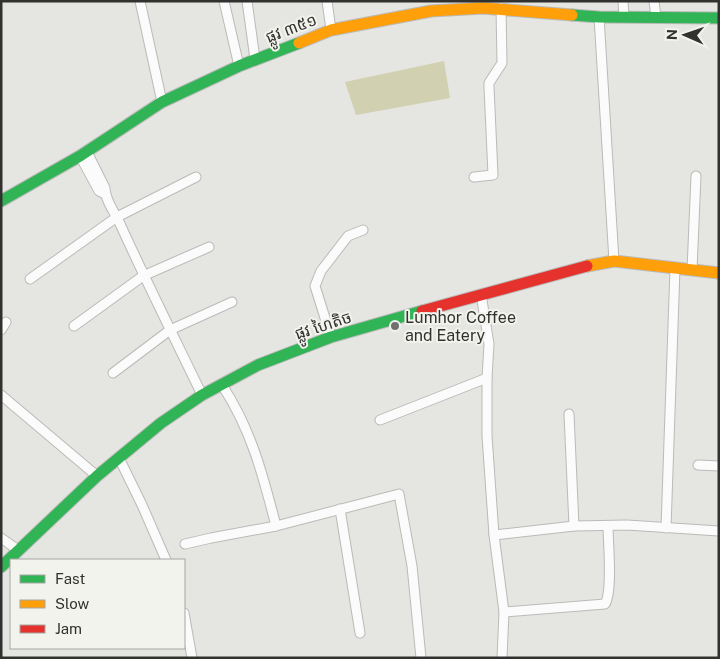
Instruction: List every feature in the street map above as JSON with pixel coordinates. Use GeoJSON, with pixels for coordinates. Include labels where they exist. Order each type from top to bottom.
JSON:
{"type":"FeatureCollection","features":[{"type":"Feature","properties":{"kind":"street"},"geometry":{"type":"LineString","coordinates":[[140,1],[162,102]]}},
{"type":"Feature","properties":{"kind":"street"},"geometry":{"type":"LineString","coordinates":[[224,1],[239,66]]}},
{"type":"Feature","properties":{"kind":"street"},"geometry":{"type":"LineString","coordinates":[[247,1],[255,59]]}},
{"type":"Feature","properties":{"kind":"street"},"geometry":{"type":"LineString","coordinates":[[327,1],[331,30]]}},
{"type":"Feature","properties":{"kind":"street"},"geometry":{"type":"LineString","coordinates":[[623,1],[624,17]]}},
{"type":"Feature","properties":{"kind":"street"},"geometry":{"type":"LineString","coordinates":[[654,1],[656,17]]}},
{"type":"Feature","properties":{"kind":"street","name":"ផ្លូវ ៣៥១"},"geometry":{"type":"LineString","coordinates":[[1,201],[83,154],[162,102],[255,59],[331,30],[431,11],[482,4],[501,8],[599,17],[719,18]]}},
{"type":"Feature","properties":{"kind":"street"},"geometry":{"type":"LineString","coordinates":[[474,177],[493,175],[489,83],[502,63],[501,8]]}},
{"type":"Feature","properties":{"kind":"street"},"geometry":{"type":"LineString","coordinates":[[599,17],[614,261]]}},
{"type":"Feature","properties":{"kind":"street"},"geometry":{"type":"LineString","coordinates":[[83,154],[99,191],[105,194],[117,217],[202,395]]}},
{"type":"Feature","properties":{"kind":"street"},"geometry":{"type":"LineString","coordinates":[[692,270],[696,176]]}},
{"type":"Feature","properties":{"kind":"street"},"geometry":{"type":"LineString","coordinates":[[30,279],[117,217],[196,177]]}},
{"type":"Feature","properties":{"kind":"street"},"geometry":{"type":"LineString","coordinates":[[331,338],[315,286],[321,271],[348,236],[363,230]]}},
{"type":"Feature","properties":{"kind":"street"},"geometry":{"type":"LineString","coordinates":[[74,326],[144,276],[209,247]]}},
{"type":"Feature","properties":{"kind":"street","name":"ផ្លូវ ហៃតិច"},"geometry":{"type":"LineString","coordinates":[[1,567],[97,476],[161,423],[202,395],[258,365],[331,338],[574,268],[614,261],[719,273]]}},
{"type":"Feature","properties":{"kind":"street"},"geometry":{"type":"LineString","coordinates":[[666,528],[675,268]]}},
{"type":"Feature","properties":{"kind":"street"},"geometry":{"type":"LineString","coordinates":[[480,294],[489,344],[487,378],[488,436],[494,535],[504,612],[502,658]]}},
{"type":"Feature","properties":{"kind":"street"},"geometry":{"type":"LineString","coordinates":[[113,373],[170,330],[232,302]]}},
{"type":"Feature","properties":{"kind":"street"},"geometry":{"type":"LineString","coordinates":[[380,420],[487,378]]}},
{"type":"Feature","properties":{"kind":"street"},"geometry":{"type":"LineString","coordinates":[[222,384],[246,428],[258,457],[276,526]]}},
{"type":"Feature","properties":{"kind":"street"},"geometry":{"type":"LineString","coordinates":[[1,395],[97,476]]}},
{"type":"Feature","properties":{"kind":"street"},"geometry":{"type":"LineString","coordinates":[[570,414],[574,526]]}},
{"type":"Feature","properties":{"kind":"street"},"geometry":{"type":"LineString","coordinates":[[118,458],[142,505],[166,559]]}},
{"type":"Feature","properties":{"kind":"street"},"geometry":{"type":"LineString","coordinates":[[698,465],[719,466]]}},
{"type":"Feature","properties":{"kind":"street"},"geometry":{"type":"LineString","coordinates":[[185,544],[276,526],[399,494],[412,566],[421,658]]}},
{"type":"Feature","properties":{"kind":"street"},"geometry":{"type":"LineString","coordinates":[[340,509],[360,634]]}},
{"type":"Feature","properties":{"kind":"street"},"geometry":{"type":"LineString","coordinates":[[494,535],[574,526],[719,531]]}},
{"type":"Feature","properties":{"kind":"street"},"geometry":{"type":"LineString","coordinates":[[504,612],[604,604],[608,599],[609,584],[608,526]]}},
{"type":"Feature","properties":{"kind":"street"},"geometry":{"type":"LineString","coordinates":[[1,538],[18,550]]}},
{"type":"Feature","properties":{"kind":"street"},"geometry":{"type":"LineString","coordinates":[[185,619],[192,658]]}},
{"type":"Feature","properties":{"kind":"green space"},"geometry":{"type":"Polygon","coordinates":[[[444,61],[450,98],[356,115],[345,82],[444,61]]]}},
{"type":"Feature","properties":{"kind":"traffic: fast"},"geometry":{"type":"LineString","coordinates":[[572,15],[719,18]]}},
{"type":"Feature","properties":{"kind":"traffic: fast"},"geometry":{"type":"LineString","coordinates":[[1,201],[80,156],[162,102],[239,66],[299,43]]}},
{"type":"Feature","properties":{"kind":"traffic: fast"},"geometry":{"type":"LineString","coordinates":[[1,567],[97,476],[161,423],[202,395],[258,365],[331,337],[422,311]]}},
{"type":"Feature","properties":{"kind":"traffic: slow"},"geometry":{"type":"LineString","coordinates":[[299,43],[331,30],[431,11],[483,8],[572,15]]}},
{"type":"Feature","properties":{"kind":"traffic: slow"},"geometry":{"type":"LineString","coordinates":[[587,266],[614,261],[719,273]]}},
{"type":"Feature","properties":{"kind":"traffic: jam"},"geometry":{"type":"LineString","coordinates":[[422,311],[587,266]]}},
{"type":"Feature","properties":{"kind":"place","name":"Lumhor Coffee and Eatery"},"geometry":{"type":"Point","coordinates":[395,326]}}]}
